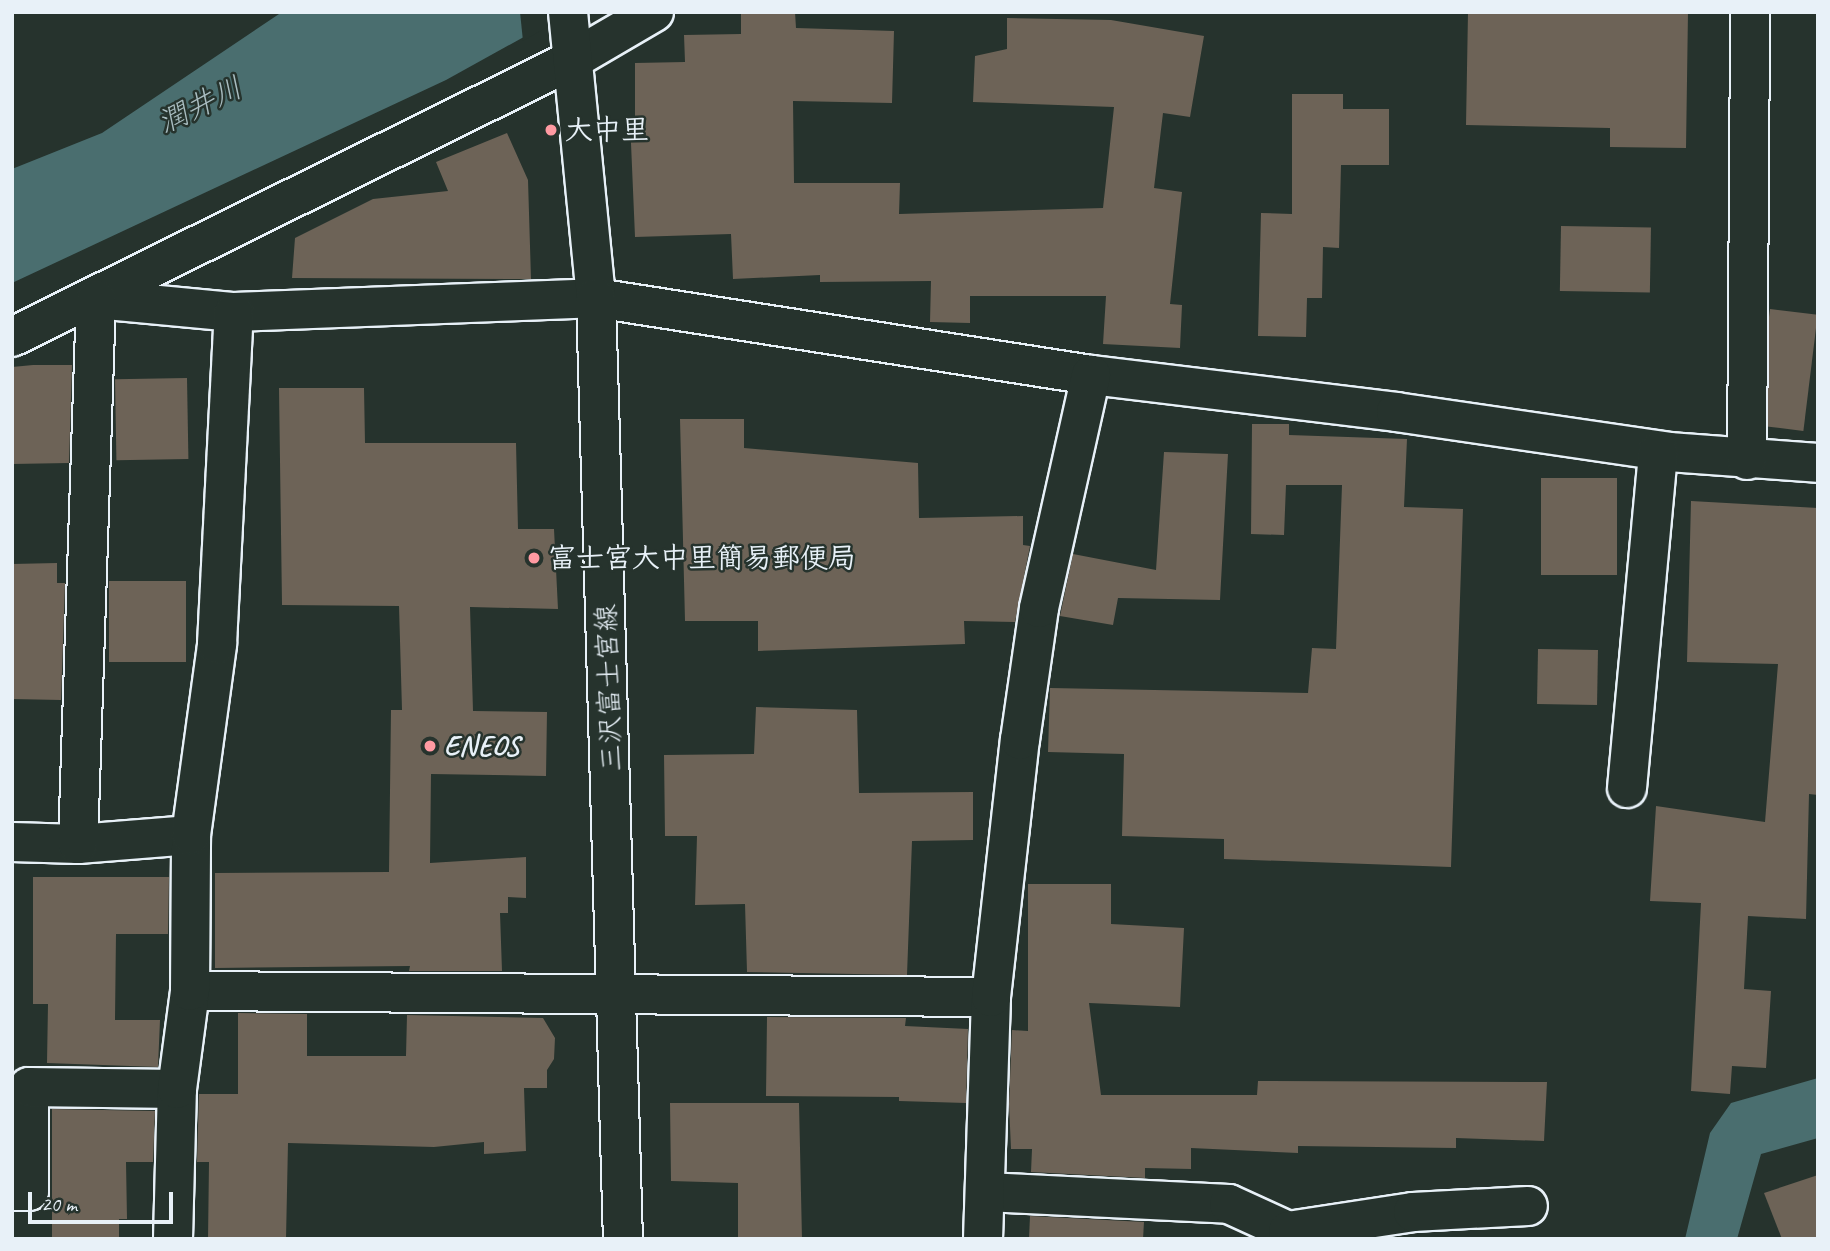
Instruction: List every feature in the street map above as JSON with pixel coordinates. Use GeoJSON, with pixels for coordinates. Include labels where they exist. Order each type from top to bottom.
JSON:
{"type":"FeatureCollection","features":[{"type":"Feature","properties":{"kind":"street"},"geometry":{"type":"LineString","coordinates":[[12,337],[96,299],[570,36],[654,12]]}},
{"type":"Feature","properties":{"kind":"street"},"geometry":{"type":"LineString","coordinates":[[1747,460],[1750,12]]}},
{"type":"Feature","properties":{"kind":"street","name":"三沢富士宮線"},"geometry":{"type":"LineString","coordinates":[[570,36],[596,298],[619,995],[623,1239]]}},
{"type":"Feature","properties":{"kind":"street"},"geometry":{"type":"LineString","coordinates":[[96,299],[234,312],[596,298],[1091,375],[1396,412],[1658,451],[1747,460],[1818,463]]}},
{"type":"Feature","properties":{"kind":"street"},"geometry":{"type":"LineString","coordinates":[[78,844],[96,299]]}},
{"type":"Feature","properties":{"kind":"street"},"geometry":{"type":"LineString","coordinates":[[173,1239],[177,1089],[190,991],[191,835],[217,644],[234,312]]}},
{"type":"Feature","properties":{"kind":"street"},"geometry":{"type":"LineString","coordinates":[[983,1239],[990,998],[1039,608],[1091,375]]}},
{"type":"Feature","properties":{"kind":"street"},"geometry":{"type":"LineString","coordinates":[[1627,788],[1658,451]]}},
{"type":"Feature","properties":{"kind":"street"},"geometry":{"type":"LineString","coordinates":[[12,842],[78,844],[191,835]]}},
{"type":"Feature","properties":{"kind":"street"},"geometry":{"type":"LineString","coordinates":[[190,991],[990,998]]}},
{"type":"Feature","properties":{"kind":"street"},"geometry":{"type":"LineString","coordinates":[[12,1191],[29,1191],[29,1087],[177,1089]]}},
{"type":"Feature","properties":{"kind":"street"},"geometry":{"type":"LineString","coordinates":[[986,1192],[1229,1205],[1288,1231],[1413,1212],[1528,1206]]}},
{"type":"Feature","properties":{"kind":"water","name":"潤井川"},"geometry":{"type":"Polygon","coordinates":[[[282,12],[569,12],[446,80],[12,283],[12,169],[102,133],[282,12]]]}},
{"type":"Feature","properties":{"kind":"water"},"geometry":{"type":"Polygon","coordinates":[[[1818,1078],[1818,1138],[1761,1154],[1737,1239],[1685,1239],[1710,1133],[1731,1103],[1818,1078]]]}},
{"type":"Feature","properties":{"kind":"pier"},"geometry":{"type":"Polygon","coordinates":[[[520,12],[573,12],[523,41],[520,12]]]}},
{"type":"Feature","properties":{"kind":"building"},"geometry":{"type":"Polygon","coordinates":[[[741,12],[795,12],[796,28],[894,31],[892,103],[793,101],[794,183],[900,183],[899,214],[1103,208],[1114,107],[973,102],[975,56],[1007,49],[1007,18],[1111,20],[1204,36],[1190,117],[1163,113],[1154,188],[1182,192],[1170,304],[1182,305],[1180,348],[1103,344],[1106,296],[970,296],[970,323],[930,322],[931,281],[820,282],[820,275],[733,279],[731,234],[635,237],[630,120],[635,120],[635,63],[685,62],[684,35],[741,34],[741,12]]]}},
{"type":"Feature","properties":{"kind":"building"},"geometry":{"type":"Polygon","coordinates":[[[1468,12],[1688,12],[1686,148],[1610,147],[1610,128],[1466,125],[1468,12]]]}},
{"type":"Feature","properties":{"kind":"building"},"geometry":{"type":"Polygon","coordinates":[[[1292,94],[1343,94],[1343,109],[1389,109],[1389,165],[1341,165],[1339,248],[1323,247],[1322,298],[1307,298],[1306,337],[1258,336],[1261,213],[1292,214],[1292,94]]]}},
{"type":"Feature","properties":{"kind":"building"},"geometry":{"type":"Polygon","coordinates":[[[507,133],[528,180],[531,279],[292,278],[295,238],[373,199],[448,191],[436,162],[507,133]]]}},
{"type":"Feature","properties":{"kind":"building"},"geometry":{"type":"Polygon","coordinates":[[[1561,226],[1651,228],[1650,293],[1560,291],[1561,226]]]}},
{"type":"Feature","properties":{"kind":"building"},"geometry":{"type":"Polygon","coordinates":[[[1770,309],[1818,315],[1803,431],[1756,425],[1770,309]]]}},
{"type":"Feature","properties":{"kind":"building"},"geometry":{"type":"Polygon","coordinates":[[[72,365],[69,463],[12,464],[12,367],[72,365]]]}},
{"type":"Feature","properties":{"kind":"building"},"geometry":{"type":"Polygon","coordinates":[[[187,378],[188,459],[116,460],[115,379],[187,378]]]}},
{"type":"Feature","properties":{"kind":"building"},"geometry":{"type":"Polygon","coordinates":[[[279,388],[364,388],[365,443],[516,443],[518,529],[554,529],[558,609],[470,607],[473,711],[547,712],[546,776],[431,774],[430,863],[526,857],[526,898],[508,897],[508,913],[500,913],[502,971],[409,971],[410,966],[215,968],[215,873],[389,872],[391,710],[402,710],[399,606],[282,605],[279,388]]]}},
{"type":"Feature","properties":{"kind":"building"},"geometry":{"type":"Polygon","coordinates":[[[680,419],[744,419],[744,448],[918,463],[919,518],[1023,516],[1023,545],[1030,546],[1015,622],[964,621],[965,644],[758,651],[758,621],[685,621],[680,419]]]}},
{"type":"Feature","properties":{"kind":"building"},"geometry":{"type":"Polygon","coordinates":[[[1252,424],[1289,424],[1289,435],[1407,439],[1404,507],[1463,509],[1451,867],[1224,859],[1224,839],[1122,836],[1124,754],[1048,752],[1050,688],[1308,693],[1312,648],[1336,649],[1342,485],[1286,485],[1284,535],[1251,534],[1252,424]]]}},
{"type":"Feature","properties":{"kind":"building"},"geometry":{"type":"Polygon","coordinates":[[[1164,452],[1228,454],[1220,600],[1118,598],[1113,625],[1060,616],[1073,554],[1156,570],[1164,452]]]}},
{"type":"Feature","properties":{"kind":"building"},"geometry":{"type":"Polygon","coordinates":[[[1541,478],[1617,478],[1617,575],[1541,575],[1541,478]]]}},
{"type":"Feature","properties":{"kind":"building"},"geometry":{"type":"Polygon","coordinates":[[[1691,501],[1818,508],[1818,795],[1809,794],[1806,919],[1748,916],[1744,989],[1771,991],[1766,1068],[1732,1066],[1730,1094],[1691,1091],[1701,903],[1650,901],[1656,806],[1765,822],[1778,664],[1687,662],[1691,501]]]}},
{"type":"Feature","properties":{"kind":"building"},"geometry":{"type":"Polygon","coordinates":[[[57,563],[57,583],[65,583],[61,700],[12,699],[12,564],[57,563]]]}},
{"type":"Feature","properties":{"kind":"building"},"geometry":{"type":"Polygon","coordinates":[[[109,581],[186,581],[186,662],[109,662],[109,581]]]}},
{"type":"Feature","properties":{"kind":"building"},"geometry":{"type":"Polygon","coordinates":[[[1538,649],[1598,650],[1597,705],[1537,704],[1538,649]]]}},
{"type":"Feature","properties":{"kind":"building"},"geometry":{"type":"Polygon","coordinates":[[[756,707],[857,710],[859,793],[973,792],[973,840],[912,841],[907,975],[747,972],[745,904],[695,905],[697,836],[665,836],[664,755],[754,754],[756,707]]]}},
{"type":"Feature","properties":{"kind":"building"},"geometry":{"type":"Polygon","coordinates":[[[33,877],[169,877],[168,934],[116,934],[115,1020],[160,1020],[158,1067],[47,1063],[48,1004],[33,1004],[33,877]]]}},
{"type":"Feature","properties":{"kind":"building"},"geometry":{"type":"Polygon","coordinates":[[[1028,884],[1111,884],[1111,924],[1184,928],[1180,1007],[1089,1003],[1101,1095],[1257,1095],[1258,1081],[1547,1082],[1544,1141],[1456,1138],[1456,1148],[1298,1146],[1298,1153],[1191,1148],[1191,1169],[1145,1168],[1145,1178],[1031,1172],[1032,1149],[1011,1149],[1009,1104],[1012,1030],[1028,1031],[1028,884]]]}},
{"type":"Feature","properties":{"kind":"building"},"geometry":{"type":"Polygon","coordinates":[[[238,1013],[307,1014],[307,1056],[406,1056],[407,1015],[543,1018],[555,1038],[554,1059],[547,1070],[547,1088],[524,1088],[526,1151],[484,1154],[484,1142],[434,1147],[288,1143],[286,1239],[208,1239],[209,1162],[197,1162],[199,1094],[238,1094],[238,1013]]]}},
{"type":"Feature","properties":{"kind":"building"},"geometry":{"type":"Polygon","coordinates":[[[767,1017],[906,1018],[905,1026],[968,1029],[966,1103],[899,1101],[899,1097],[766,1096],[767,1017]]]}},
{"type":"Feature","properties":{"kind":"building"},"geometry":{"type":"Polygon","coordinates":[[[670,1103],[799,1103],[802,1239],[738,1239],[738,1183],[671,1181],[670,1103]]]}},
{"type":"Feature","properties":{"kind":"building"},"geometry":{"type":"Polygon","coordinates":[[[52,1109],[155,1111],[153,1162],[126,1162],[127,1219],[119,1219],[119,1239],[52,1239],[52,1109]]]}},
{"type":"Feature","properties":{"kind":"building"},"geometry":{"type":"Polygon","coordinates":[[[1818,1175],[1818,1239],[1782,1239],[1764,1193],[1818,1175]]]}},
{"type":"Feature","properties":{"kind":"building"},"geometry":{"type":"Polygon","coordinates":[[[1030,1216],[1144,1222],[1143,1239],[1029,1239],[1030,1216]]]}},
{"type":"Feature","properties":{"kind":"place","name":"大中里"},"geometry":{"type":"Point","coordinates":[551,130]}},
{"type":"Feature","properties":{"kind":"place","name":"富士宮大中里簡易郵便局"},"geometry":{"type":"Point","coordinates":[534,558]}},
{"type":"Feature","properties":{"kind":"place","name":"ENEOS"},"geometry":{"type":"Point","coordinates":[430,746]}}]}
